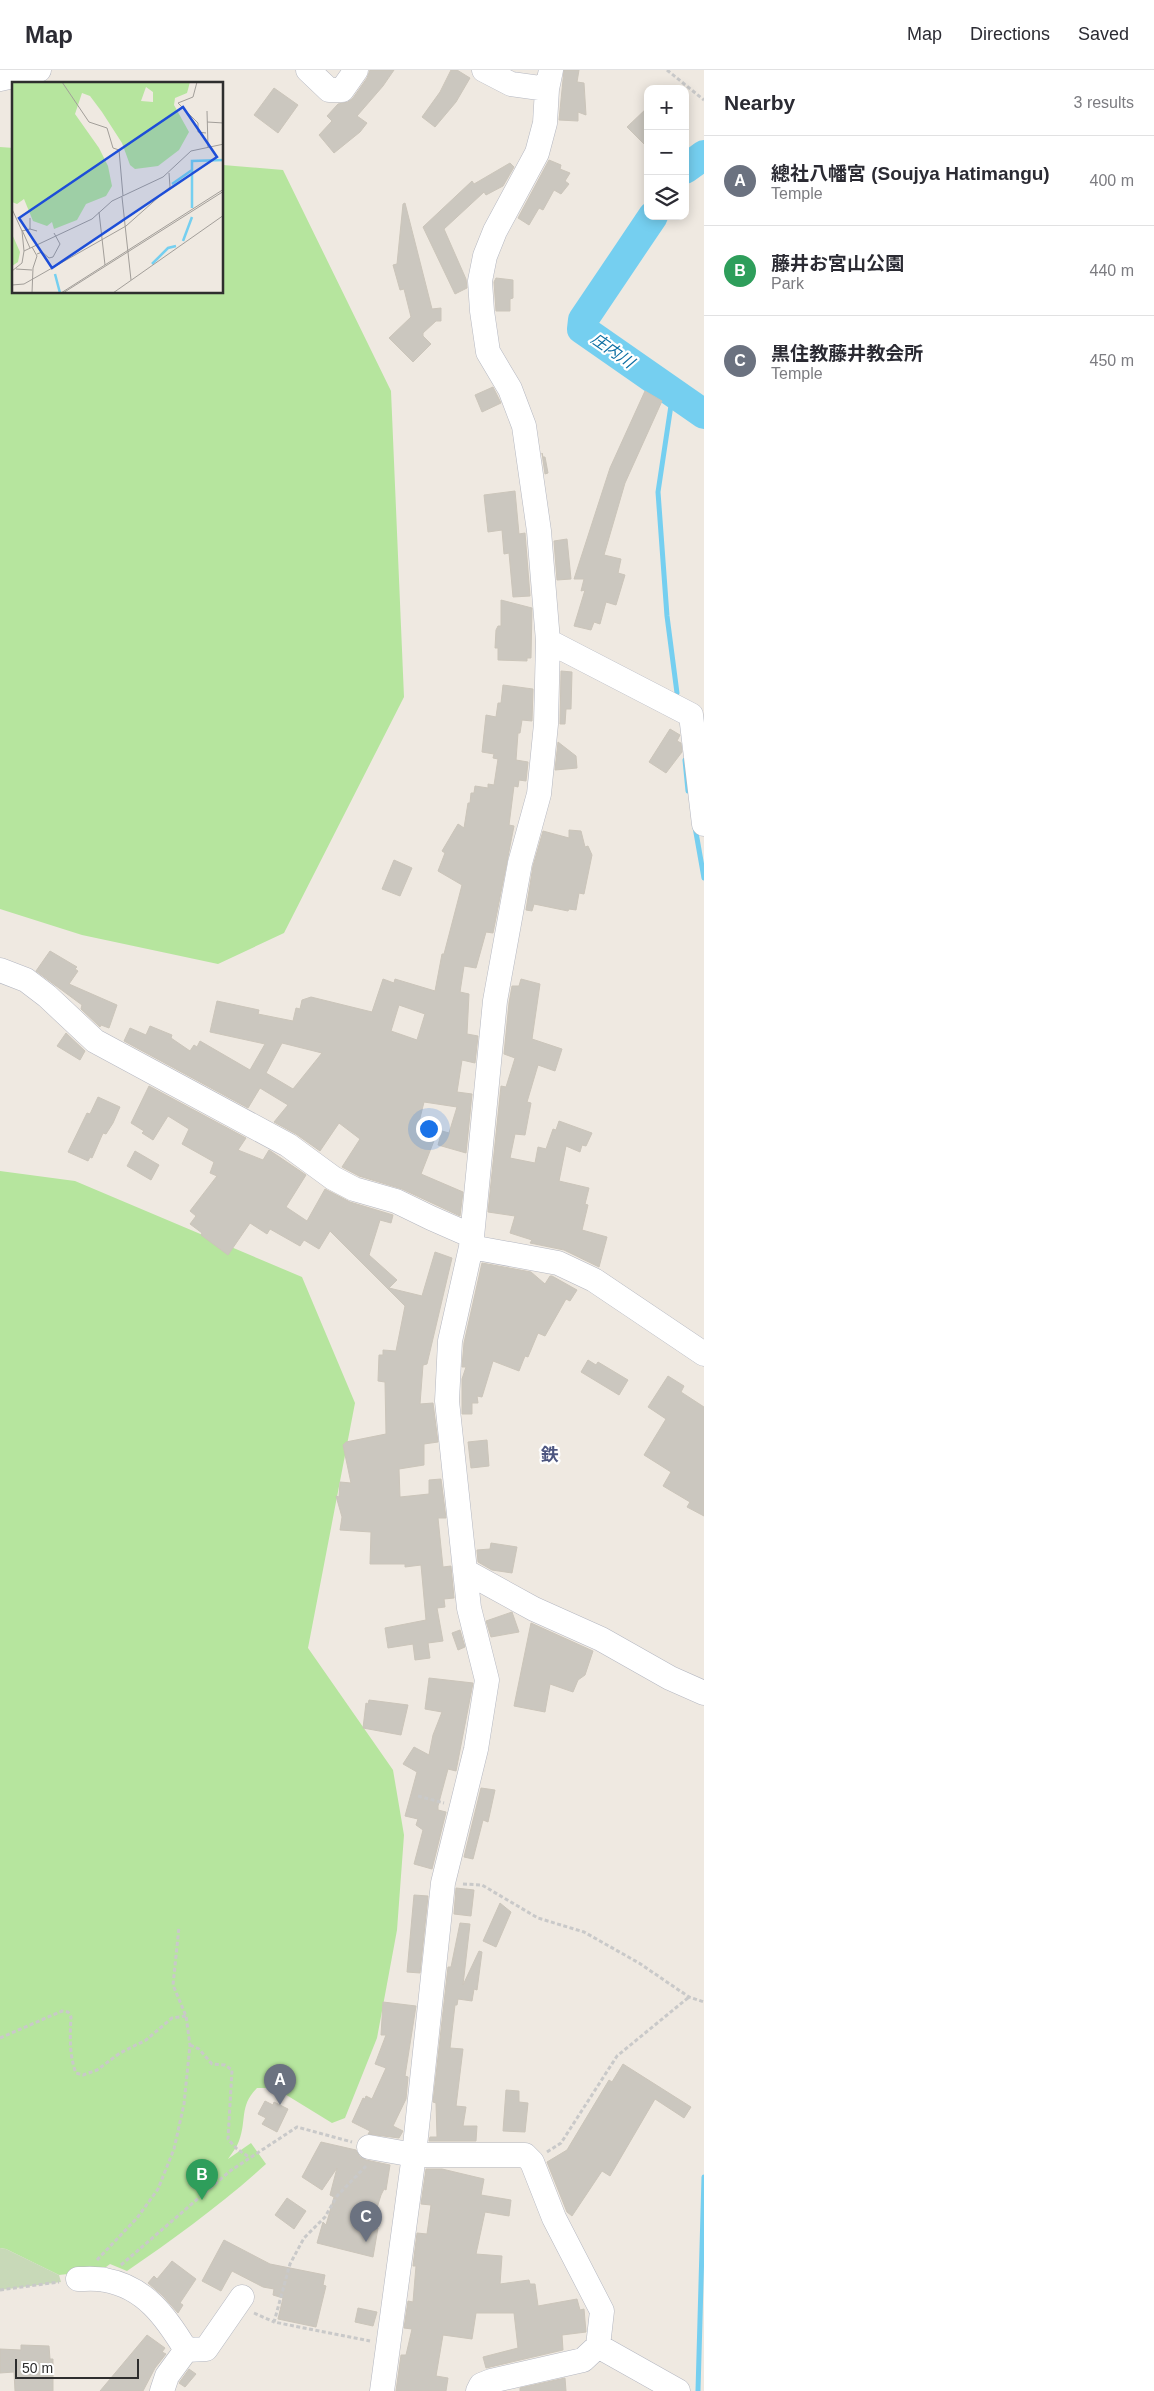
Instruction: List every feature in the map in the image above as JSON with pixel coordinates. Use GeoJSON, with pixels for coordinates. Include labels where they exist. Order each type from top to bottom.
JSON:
{"type":"FeatureCollection","features":[{"type":"Feature","properties":{"kind":"street"},"geometry":{"type":"LineString","coordinates":[[0,79],[39,70]]}},
{"type":"Feature","properties":{"kind":"street"},"geometry":{"type":"LineString","coordinates":[[308,70],[329,90],[342,90],[356,70]]}},
{"type":"Feature","properties":{"kind":"street"},"geometry":{"type":"LineString","coordinates":[[382,2391],[414,2155],[443,1883],[476,1749],[487,1680],[469,1608],[447,1401],[450,1341],[471,1242],[495,1001],[520,863],[538,794],[546,724],[548,641],[538,531],[524,426],[510,389],[488,352],[480,281],[485,256],[495,231],[538,153],[545,123],[549,79],[511,84],[484,70]]}},
{"type":"Feature","properties":{"kind":"street"},"geometry":{"type":"LineString","coordinates":[[548,641],[691,716],[704,824]]}},
{"type":"Feature","properties":{"kind":"street"},"geometry":{"type":"LineString","coordinates":[[0,970],[26,980],[95,1041],[288,1144],[333,1178],[354,1189],[396,1200],[471,1242],[558,1263],[594,1280],[704,1354]]}},
{"type":"Feature","properties":{"kind":"street"},"geometry":{"type":"LineString","coordinates":[[465,1571],[534,1609],[602,1639],[670,1678],[704,1693]]}},
{"type":"Feature","properties":{"kind":"street"},"geometry":{"type":"LineString","coordinates":[[374,2148],[414,2155],[525,2154],[532,2162],[554,2218],[602,2311],[598,2346],[583,2360],[491,2381],[481,2385],[478,2391]]}},
{"type":"Feature","properties":{"kind":"street"},"geometry":{"type":"LineString","coordinates":[[78,2279],[105,2280],[137,2291],[168,2320],[186,2350]]}},
{"type":"Feature","properties":{"kind":"street"},"geometry":{"type":"LineString","coordinates":[[186,2350],[206,2349],[242,2297]]}},
{"type":"Feature","properties":{"kind":"street"},"geometry":{"type":"LineString","coordinates":[[598,2346],[678,2391]]}},
{"type":"Feature","properties":{"kind":"street"},"geometry":{"type":"LineString","coordinates":[[162,2391],[167,2376],[186,2350]]}},
{"type":"Feature","properties":{"kind":"path"},"geometry":{"type":"LineString","coordinates":[[667,70],[704,100]]}},
{"type":"Feature","properties":{"kind":"path"},"geometry":{"type":"LineString","coordinates":[[418,1796],[440,1801],[460,1811]]}},
{"type":"Feature","properties":{"kind":"path"},"geometry":{"type":"LineString","coordinates":[[443,1883],[482,1884],[538,1918],[584,1932],[612,1946],[689,1997],[704,2002]]}},
{"type":"Feature","properties":{"kind":"path"},"geometry":{"type":"LineString","coordinates":[[0,2290],[78,2279],[138,2218],[158,2189],[176,2140],[184,2104],[190,2045],[186,2016],[174,1985],[179,1927]]}},
{"type":"Feature","properties":{"kind":"path"},"geometry":{"type":"LineString","coordinates":[[532,2162],[560,2143],[617,2056],[689,1997]]}},
{"type":"Feature","properties":{"kind":"path"},"geometry":{"type":"LineString","coordinates":[[0,2038],[62,2011],[68,2012],[72,2017],[70,2034],[73,2065],[76,2073],[83,2075],[97,2070],[120,2053],[146,2040],[172,2018],[186,2016]]}},
{"type":"Feature","properties":{"kind":"path"},"geometry":{"type":"LineString","coordinates":[[190,2045],[198,2049],[212,2064],[225,2065],[232,2070],[228,2139],[237,2149],[249,2157]]}},
{"type":"Feature","properties":{"kind":"path"},"geometry":{"type":"LineString","coordinates":[[105,2280],[230,2171],[297,2127],[374,2148],[366,2166],[337,2196],[325,2217],[304,2238],[290,2264],[274,2322],[389,2344]]}},
{"type":"Feature","properties":{"kind":"green space"},"geometry":{"type":"Polygon","coordinates":[[[0,147],[12,148],[12,294],[224,294],[224,165],[283,170],[391,391],[404,697],[284,933],[218,964],[82,935],[0,909],[0,147]]]}},
{"type":"Feature","properties":{"kind":"green space"},"geometry":{"type":"Polygon","coordinates":[[[0,1171],[75,1181],[302,1277],[355,1403],[308,1648],[393,1770],[404,1835],[397,1930],[377,2038],[345,2118],[332,2123],[275,2088],[257,2088],[248,2101],[239,2141],[228,2159],[251,2143],[266,2164],[198,2220],[127,2271],[110,2264],[102,2270],[59,2275],[6,2249],[0,2248],[0,1171]]]}},
{"type":"Feature","properties":{"kind":"green space"},"geometry":{"type":"Polygon","coordinates":[[[0,2248],[6,2249],[59,2275],[61,2282],[0,2290],[0,2248]]]}},
{"type":"Feature","properties":{"kind":"building"},"geometry":{"type":"Polygon","coordinates":[[[370,70],[394,70],[357,116],[367,123],[360,132],[334,153],[319,135],[332,121],[327,116],[338,104],[348,102],[353,98],[367,78],[370,70]]]}},
{"type":"Feature","properties":{"kind":"building"},"geometry":{"type":"Polygon","coordinates":[[[451,70],[457,70],[470,78],[456,102],[435,127],[422,117],[440,92],[451,70]]]}},
{"type":"Feature","properties":{"kind":"building"},"geometry":{"type":"Polygon","coordinates":[[[564,70],[579,70],[577,82],[584,83],[586,115],[578,112],[578,121],[559,120],[564,70]]]}},
{"type":"Feature","properties":{"kind":"building"},"geometry":{"type":"Polygon","coordinates":[[[274,88],[298,105],[278,133],[254,115],[274,88]]]}},
{"type":"Feature","properties":{"kind":"building"},"geometry":{"type":"Polygon","coordinates":[[[644,111],[644,144],[627,127],[644,111]]]}},
{"type":"Feature","properties":{"kind":"building"},"geometry":{"type":"Polygon","coordinates":[[[549,160],[561,165],[560,169],[570,173],[565,181],[569,184],[561,194],[554,190],[543,210],[539,208],[529,225],[518,218],[549,160]]]}},
{"type":"Feature","properties":{"kind":"building"},"geometry":{"type":"Polygon","coordinates":[[[510,163],[514,167],[503,186],[486,195],[484,192],[444,229],[466,279],[467,288],[455,294],[423,227],[472,181],[474,184],[510,163]]]}},
{"type":"Feature","properties":{"kind":"building"},"geometry":{"type":"Polygon","coordinates":[[[405,203],[432,309],[441,308],[441,321],[436,321],[423,333],[423,336],[431,344],[413,362],[389,338],[411,317],[404,289],[400,290],[393,265],[397,264],[403,204],[405,203]]]}},
{"type":"Feature","properties":{"kind":"building"},"geometry":{"type":"Polygon","coordinates":[[[496,278],[513,280],[513,298],[510,299],[510,311],[496,311],[494,282],[496,278]]]}},
{"type":"Feature","properties":{"kind":"building"},"geometry":{"type":"Polygon","coordinates":[[[493,387],[501,403],[482,412],[475,395],[493,387]]]}},
{"type":"Feature","properties":{"kind":"building"},"geometry":{"type":"Polygon","coordinates":[[[645,391],[662,401],[625,483],[604,555],[621,559],[618,573],[625,575],[616,605],[606,602],[600,624],[594,622],[591,630],[574,626],[585,590],[581,591],[584,579],[574,579],[610,468],[645,391]]]}},
{"type":"Feature","properties":{"kind":"building"},"geometry":{"type":"Polygon","coordinates":[[[542,453],[543,457],[545,457],[548,473],[545,474],[542,453]]]}},
{"type":"Feature","properties":{"kind":"building"},"geometry":{"type":"Polygon","coordinates":[[[515,491],[519,534],[525,533],[530,596],[513,597],[509,553],[504,554],[502,530],[488,532],[484,495],[515,491]]]}},
{"type":"Feature","properties":{"kind":"building"},"geometry":{"type":"Polygon","coordinates":[[[567,539],[571,579],[557,580],[554,541],[567,539]]]}},
{"type":"Feature","properties":{"kind":"building"},"geometry":{"type":"Polygon","coordinates":[[[501,600],[532,608],[531,658],[527,658],[527,661],[498,660],[498,648],[495,648],[496,630],[498,626],[501,626],[501,600]]]}},
{"type":"Feature","properties":{"kind":"building"},"geometry":{"type":"Polygon","coordinates":[[[561,671],[572,672],[571,709],[566,709],[565,724],[560,724],[561,671]]]}},
{"type":"Feature","properties":{"kind":"building"},"geometry":{"type":"Polygon","coordinates":[[[503,685],[533,689],[532,721],[522,720],[520,733],[518,733],[516,760],[528,762],[526,781],[519,780],[518,787],[514,786],[509,825],[514,826],[493,933],[486,932],[476,968],[464,966],[460,992],[469,994],[467,1034],[478,1036],[475,1063],[462,1060],[457,1092],[472,1094],[466,1153],[438,1145],[442,1131],[449,1133],[457,1107],[424,1102],[418,1126],[437,1133],[421,1174],[463,1192],[460,1216],[402,1189],[359,1176],[342,1167],[360,1139],[339,1123],[320,1151],[296,1134],[274,1122],[288,1105],[260,1088],[248,1108],[124,1041],[130,1028],[146,1035],[150,1026],[172,1035],[171,1038],[190,1051],[194,1045],[197,1047],[200,1041],[250,1070],[265,1044],[210,1032],[217,1001],[259,1010],[258,1014],[293,1021],[296,1008],[300,1009],[302,1000],[311,997],[372,1012],[383,979],[394,983],[395,979],[435,991],[442,954],[444,954],[462,885],[438,871],[445,853],[442,851],[458,824],[464,828],[468,803],[470,803],[471,793],[474,793],[475,786],[488,788],[488,784],[494,785],[498,759],[493,758],[494,754],[482,752],[486,715],[496,717],[498,703],[501,703],[503,685]],[[399,1005],[391,1031],[417,1040],[425,1014],[399,1005]],[[282,1043],[266,1073],[293,1089],[322,1053],[282,1043]]]}},
{"type":"Feature","properties":{"kind":"building"},"geometry":{"type":"Polygon","coordinates":[[[670,729],[680,735],[677,741],[681,743],[682,752],[666,773],[649,762],[670,729]]]}},
{"type":"Feature","properties":{"kind":"building"},"geometry":{"type":"Polygon","coordinates":[[[558,742],[576,756],[577,768],[555,770],[558,742]]]}},
{"type":"Feature","properties":{"kind":"building"},"geometry":{"type":"Polygon","coordinates":[[[569,830],[581,831],[585,847],[588,846],[592,855],[584,894],[579,893],[576,910],[569,909],[568,911],[534,904],[532,911],[526,910],[533,866],[543,831],[569,838],[569,830]]]}},
{"type":"Feature","properties":{"kind":"building"},"geometry":{"type":"Polygon","coordinates":[[[394,860],[412,868],[400,896],[382,889],[394,860]]]}},
{"type":"Feature","properties":{"kind":"building"},"geometry":{"type":"Polygon","coordinates":[[[50,951],[77,967],[75,969],[78,971],[69,984],[117,1005],[109,1028],[101,1025],[100,1027],[81,1009],[82,1005],[36,971],[50,951]]]}},
{"type":"Feature","properties":{"kind":"building"},"geometry":{"type":"Polygon","coordinates":[[[521,979],[540,984],[532,1039],[562,1049],[555,1071],[538,1065],[527,1102],[531,1103],[525,1135],[515,1134],[510,1158],[535,1163],[538,1147],[546,1149],[553,1129],[556,1130],[559,1121],[592,1133],[586,1146],[582,1145],[580,1152],[566,1146],[559,1181],[589,1188],[585,1204],[588,1205],[582,1230],[607,1237],[599,1267],[564,1250],[530,1243],[532,1240],[510,1233],[515,1216],[488,1212],[501,1086],[506,1087],[515,1058],[504,1054],[509,1003],[512,986],[519,986],[521,979]]]}},
{"type":"Feature","properties":{"kind":"building"},"geometry":{"type":"Polygon","coordinates":[[[66,1033],[85,1051],[80,1060],[57,1046],[66,1033]]]}},
{"type":"Feature","properties":{"kind":"building"},"geometry":{"type":"Polygon","coordinates":[[[149,1086],[246,1138],[238,1150],[263,1160],[269,1150],[306,1175],[286,1207],[307,1221],[325,1189],[350,1202],[393,1215],[391,1223],[380,1220],[369,1255],[397,1280],[389,1288],[422,1296],[435,1252],[452,1258],[427,1364],[423,1365],[420,1404],[433,1403],[438,1442],[424,1444],[424,1465],[399,1469],[400,1497],[429,1494],[429,1480],[441,1479],[446,1518],[438,1518],[443,1567],[451,1566],[454,1598],[444,1599],[445,1607],[437,1608],[443,1641],[428,1643],[430,1658],[415,1660],[413,1644],[388,1648],[385,1628],[426,1620],[421,1565],[405,1567],[405,1564],[370,1564],[371,1532],[340,1530],[342,1517],[336,1496],[339,1497],[340,1482],[351,1483],[343,1445],[346,1442],[386,1434],[385,1382],[378,1381],[379,1355],[383,1355],[383,1350],[396,1351],[405,1306],[330,1231],[319,1249],[304,1240],[300,1246],[270,1229],[267,1234],[250,1223],[228,1255],[201,1235],[202,1233],[190,1224],[196,1216],[190,1211],[217,1176],[210,1173],[214,1162],[182,1144],[189,1129],[168,1116],[153,1140],[142,1133],[144,1131],[131,1123],[149,1086]]]}},
{"type":"Feature","properties":{"kind":"building"},"geometry":{"type":"Polygon","coordinates":[[[98,1097],[120,1107],[113,1123],[106,1134],[103,1133],[92,1158],[90,1157],[88,1161],[68,1152],[87,1113],[90,1114],[98,1097]]]}},
{"type":"Feature","properties":{"kind":"building"},"geometry":{"type":"Polygon","coordinates":[[[135,1151],[159,1165],[151,1180],[127,1166],[135,1151]]]}},
{"type":"Feature","properties":{"kind":"building"},"geometry":{"type":"Polygon","coordinates":[[[482,1263],[531,1272],[545,1284],[550,1276],[552,1276],[577,1290],[570,1301],[566,1299],[545,1336],[538,1333],[528,1357],[525,1356],[519,1371],[493,1361],[482,1397],[477,1396],[478,1403],[472,1403],[472,1414],[462,1414],[462,1379],[466,1367],[462,1367],[464,1343],[482,1263]]]}},
{"type":"Feature","properties":{"kind":"building"},"geometry":{"type":"Polygon","coordinates":[[[588,1360],[596,1365],[598,1362],[628,1380],[619,1395],[581,1372],[588,1360]]]}},
{"type":"Feature","properties":{"kind":"building"},"geometry":{"type":"Polygon","coordinates":[[[668,1376],[684,1386],[681,1392],[704,1407],[704,1516],[687,1507],[690,1502],[663,1486],[671,1472],[644,1455],[666,1419],[648,1407],[668,1376]]]}},
{"type":"Feature","properties":{"kind":"building"},"geometry":{"type":"Polygon","coordinates":[[[487,1440],[489,1466],[471,1468],[468,1442],[487,1440]]]}},
{"type":"Feature","properties":{"kind":"building"},"geometry":{"type":"Polygon","coordinates":[[[491,1543],[517,1547],[512,1573],[492,1570],[478,1562],[477,1550],[490,1549],[491,1543]]]}},
{"type":"Feature","properties":{"kind":"building"},"geometry":{"type":"Polygon","coordinates":[[[512,1612],[519,1632],[491,1637],[486,1621],[512,1612]]]}},
{"type":"Feature","properties":{"kind":"building"},"geometry":{"type":"Polygon","coordinates":[[[531,1623],[593,1651],[585,1675],[578,1680],[573,1692],[550,1684],[545,1712],[514,1706],[531,1623]]]}},
{"type":"Feature","properties":{"kind":"building"},"geometry":{"type":"Polygon","coordinates":[[[460,1630],[465,1647],[458,1650],[452,1633],[460,1630]]]}},
{"type":"Feature","properties":{"kind":"building"},"geometry":{"type":"Polygon","coordinates":[[[429,1678],[473,1683],[456,1771],[448,1769],[438,1806],[438,1810],[446,1812],[432,1869],[414,1864],[423,1830],[416,1825],[418,1819],[405,1816],[417,1772],[403,1764],[414,1747],[429,1755],[433,1735],[442,1712],[425,1709],[429,1678]]]}},
{"type":"Feature","properties":{"kind":"building"},"geometry":{"type":"Polygon","coordinates":[[[369,1700],[408,1705],[401,1735],[363,1728],[366,1703],[368,1704],[369,1700]]]}},
{"type":"Feature","properties":{"kind":"building"},"geometry":{"type":"Polygon","coordinates":[[[481,1788],[495,1790],[488,1822],[483,1820],[473,1859],[464,1857],[481,1788]]]}},
{"type":"Feature","properties":{"kind":"building"},"geometry":{"type":"Polygon","coordinates":[[[456,1888],[474,1890],[471,1916],[454,1914],[456,1888]]]}},
{"type":"Feature","properties":{"kind":"building"},"geometry":{"type":"Polygon","coordinates":[[[414,1895],[428,1896],[420,1973],[407,1972],[414,1895]]]}},
{"type":"Feature","properties":{"kind":"building"},"geometry":{"type":"Polygon","coordinates":[[[500,1903],[511,1912],[496,1947],[483,1941],[500,1903]]]}},
{"type":"Feature","properties":{"kind":"building"},"geometry":{"type":"Polygon","coordinates":[[[460,1923],[470,1924],[463,1985],[479,1951],[482,1952],[477,1990],[474,1989],[472,2001],[458,1999],[457,2005],[455,2005],[450,2048],[463,2049],[456,2106],[466,2107],[463,2126],[477,2126],[476,2141],[429,2141],[430,2137],[437,2137],[436,2103],[433,2102],[448,1967],[451,1967],[460,1923]]]}},
{"type":"Feature","properties":{"kind":"building"},"geometry":{"type":"Polygon","coordinates":[[[383,2002],[416,2006],[405,2076],[408,2077],[406,2099],[393,2126],[403,2131],[399,2138],[368,2134],[370,2131],[352,2122],[363,2098],[365,2099],[366,2096],[372,2099],[386,2068],[375,2064],[386,2035],[381,2035],[383,2002]]]}},
{"type":"Feature","properties":{"kind":"building"},"geometry":{"type":"Polygon","coordinates":[[[623,2064],[691,2107],[684,2118],[655,2099],[610,2176],[602,2171],[572,2216],[567,2212],[547,2162],[567,2150],[609,2080],[612,2082],[623,2064]]]}},
{"type":"Feature","properties":{"kind":"building"},"geometry":{"type":"Polygon","coordinates":[[[506,2090],[519,2091],[519,2102],[528,2103],[525,2132],[503,2131],[506,2090]]]}},
{"type":"Feature","properties":{"kind":"building"},"geometry":{"type":"Polygon","coordinates":[[[265,2101],[273,2105],[274,2102],[288,2109],[277,2132],[262,2124],[266,2118],[258,2114],[265,2101]]]}},
{"type":"Feature","properties":{"kind":"building"},"geometry":{"type":"Polygon","coordinates":[[[321,2142],[356,2150],[360,2157],[366,2160],[390,2165],[386,2190],[384,2189],[381,2195],[371,2227],[378,2228],[373,2257],[317,2243],[323,2222],[326,2225],[334,2197],[330,2195],[337,2168],[322,2190],[302,2177],[321,2142]]]}},
{"type":"Feature","properties":{"kind":"building"},"geometry":{"type":"Polygon","coordinates":[[[426,2169],[442,2169],[484,2179],[481,2195],[511,2200],[509,2216],[485,2212],[476,2254],[502,2256],[500,2284],[529,2280],[530,2284],[535,2284],[538,2306],[577,2299],[580,2310],[584,2309],[586,2332],[562,2335],[563,2350],[486,2368],[483,2357],[518,2348],[514,2313],[476,2313],[472,2339],[443,2335],[436,2376],[448,2378],[446,2391],[396,2391],[401,2355],[406,2355],[412,2329],[404,2328],[408,2301],[413,2302],[416,2266],[413,2266],[417,2233],[427,2234],[431,2205],[421,2204],[426,2169]]]}},
{"type":"Feature","properties":{"kind":"building"},"geometry":{"type":"Polygon","coordinates":[[[287,2198],[306,2211],[294,2229],[275,2215],[287,2198]]]}},
{"type":"Feature","properties":{"kind":"building"},"geometry":{"type":"Polygon","coordinates":[[[224,2240],[270,2264],[325,2275],[323,2285],[326,2286],[316,2327],[278,2319],[283,2298],[273,2295],[274,2289],[263,2287],[232,2271],[221,2291],[202,2281],[224,2240]]]}},
{"type":"Feature","properties":{"kind":"building"},"geometry":{"type":"Polygon","coordinates":[[[172,2261],[196,2279],[180,2303],[183,2305],[178,2313],[148,2283],[154,2276],[157,2279],[172,2261]]]}},
{"type":"Feature","properties":{"kind":"building"},"geometry":{"type":"Polygon","coordinates":[[[358,2308],[377,2312],[373,2326],[355,2322],[358,2308]]]}},
{"type":"Feature","properties":{"kind":"building"},"geometry":{"type":"Polygon","coordinates":[[[147,2335],[165,2348],[162,2352],[166,2354],[155,2368],[143,2391],[100,2391],[147,2335]]]}},
{"type":"Feature","properties":{"kind":"building"},"geometry":{"type":"Polygon","coordinates":[[[21,2345],[49,2346],[50,2359],[53,2359],[53,2391],[15,2391],[14,2372],[0,2373],[0,2349],[21,2350],[21,2345]]]}},
{"type":"Feature","properties":{"kind":"building"},"geometry":{"type":"Polygon","coordinates":[[[189,2369],[196,2374],[185,2387],[179,2383],[189,2369]]]}},
{"type":"Feature","properties":{"kind":"building"},"geometry":{"type":"Polygon","coordinates":[[[565,2378],[566,2391],[520,2391],[520,2388],[565,2378]]]}},
{"type":"Feature","properties":{"kind":"waterway","name":"庄内川"},"geometry":{"type":"LineString","coordinates":[[689,166],[704,155]]}},
{"type":"Feature","properties":{"kind":"waterway","name":"庄内川"},"geometry":{"type":"LineString","coordinates":[[650,220],[583,320],[582,329],[704,414]]}},
{"type":"Feature","properties":{"kind":"waterway"},"geometry":{"type":"LineString","coordinates":[[673,392],[658,492],[667,616],[677,693]]}},
{"type":"Feature","properties":{"kind":"waterway"},"geometry":{"type":"LineString","coordinates":[[685,760],[688,791]]}},
{"type":"Feature","properties":{"kind":"waterway"},"geometry":{"type":"LineString","coordinates":[[695,827],[704,878]]}},
{"type":"Feature","properties":{"kind":"waterway"},"geometry":{"type":"LineString","coordinates":[[698,2391],[704,2177]]}},
{"type":"Feature","properties":{"kind":"place","name":"總社八幡宮 (Soujya Hatimangu)"},"geometry":{"type":"Point","coordinates":[280,2105]}},
{"type":"Feature","properties":{"kind":"place","name":"藤井お宮山公園"},"geometry":{"type":"Point","coordinates":[202,2200]}},
{"type":"Feature","properties":{"kind":"place","name":"黒住教藤井教会所"},"geometry":{"type":"Point","coordinates":[366,2242]}},
{"type":"Feature","properties":{"kind":"district","name":"鉄"},"geometry":{"type":"Point","coordinates":[550,1455]}}]}
